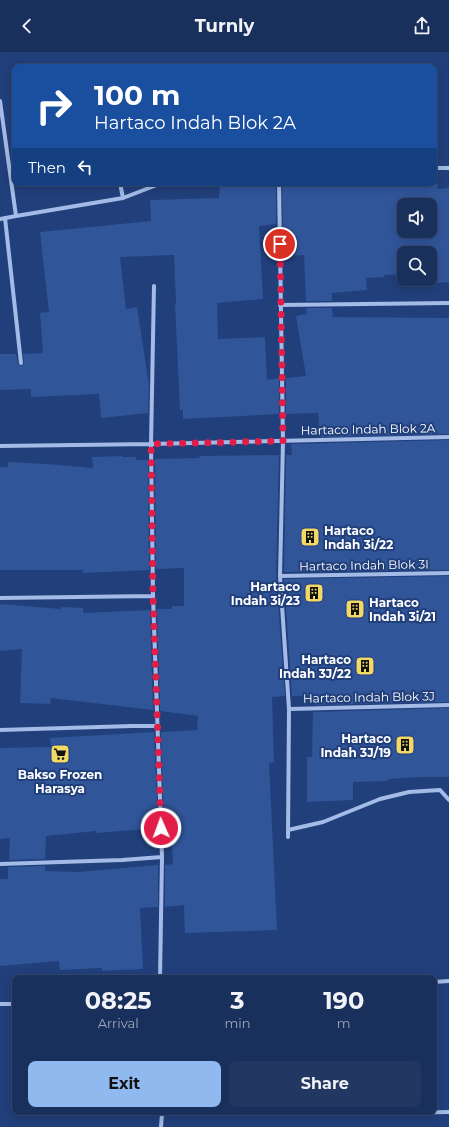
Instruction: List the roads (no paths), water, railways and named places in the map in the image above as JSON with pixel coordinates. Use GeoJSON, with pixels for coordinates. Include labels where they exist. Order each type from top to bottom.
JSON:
{"type":"FeatureCollection","features":[{"type":"Feature","properties":{"kind":"street"},"geometry":{"type":"LineString","coordinates":[[0,101],[16,216]]}},
{"type":"Feature","properties":{"kind":"street"},"geometry":{"type":"LineString","coordinates":[[437,168],[449,168]]}},
{"type":"Feature","properties":{"kind":"street"},"geometry":{"type":"LineString","coordinates":[[121,186],[123,198]]}},
{"type":"Feature","properties":{"kind":"street"},"geometry":{"type":"LineString","coordinates":[[0,220],[123,198],[154,186]]}},
{"type":"Feature","properties":{"kind":"street"},"geometry":{"type":"LineString","coordinates":[[279,186],[283,441],[280,576],[289,709],[288,837]]}},
{"type":"Feature","properties":{"kind":"street"},"geometry":{"type":"LineString","coordinates":[[5,218],[21,363]]}},
{"type":"Feature","properties":{"kind":"street"},"geometry":{"type":"LineString","coordinates":[[154,286],[151,444],[153,596],[162,857],[160,975]]}},
{"type":"Feature","properties":{"kind":"street"},"geometry":{"type":"LineString","coordinates":[[280,305],[449,303]]}},
{"type":"Feature","properties":{"kind":"street","name":"Hartaco Indah Blok 2A"},"geometry":{"type":"LineString","coordinates":[[0,446],[449,438]]}},
{"type":"Feature","properties":{"kind":"street","name":"Hartaco Indah Blok 3I"},"geometry":{"type":"LineString","coordinates":[[280,576],[449,573]]}},
{"type":"Feature","properties":{"kind":"street"},"geometry":{"type":"LineString","coordinates":[[0,598],[153,596]]}},
{"type":"Feature","properties":{"kind":"street","name":"Hartaco Indah Blok 3J"},"geometry":{"type":"LineString","coordinates":[[289,709],[449,705]]}},
{"type":"Feature","properties":{"kind":"street"},"geometry":{"type":"LineString","coordinates":[[0,730],[157,726]]}},
{"type":"Feature","properties":{"kind":"street"},"geometry":{"type":"LineString","coordinates":[[288,830],[323,822],[380,799],[410,792],[440,790],[449,800]]}},
{"type":"Feature","properties":{"kind":"street"},"geometry":{"type":"LineString","coordinates":[[0,864],[122,860],[162,857]]}},
{"type":"Feature","properties":{"kind":"street"},"geometry":{"type":"LineString","coordinates":[[437,982],[449,981]]}},
{"type":"Feature","properties":{"kind":"street"},"geometry":{"type":"LineString","coordinates":[[0,1004],[12,1004]]}},
{"type":"Feature","properties":{"kind":"street"},"geometry":{"type":"LineString","coordinates":[[437,1112],[449,1112]]}},
{"type":"Feature","properties":{"kind":"street"},"geometry":{"type":"LineString","coordinates":[[161,1127],[162,1115]]}},
{"type":"Feature","properties":{"kind":"place","name":"Hartaco Indah 3i/22"},"geometry":{"type":"Point","coordinates":[310,537]}},
{"type":"Feature","properties":{"kind":"place","name":"Hartaco Indah 3i/23"},"geometry":{"type":"Point","coordinates":[314,593]}},
{"type":"Feature","properties":{"kind":"place","name":"Hartaco Indah 3i/21"},"geometry":{"type":"Point","coordinates":[355,609]}},
{"type":"Feature","properties":{"kind":"place","name":"Hartaco Indah 3J/22"},"geometry":{"type":"Point","coordinates":[365,666]}},
{"type":"Feature","properties":{"kind":"place","name":"Hartaco Indah 3J/19"},"geometry":{"type":"Point","coordinates":[405,745]}},
{"type":"Feature","properties":{"kind":"place","name":"Bakso Frozen Harasya"},"geometry":{"type":"Point","coordinates":[60,754]}}]}
